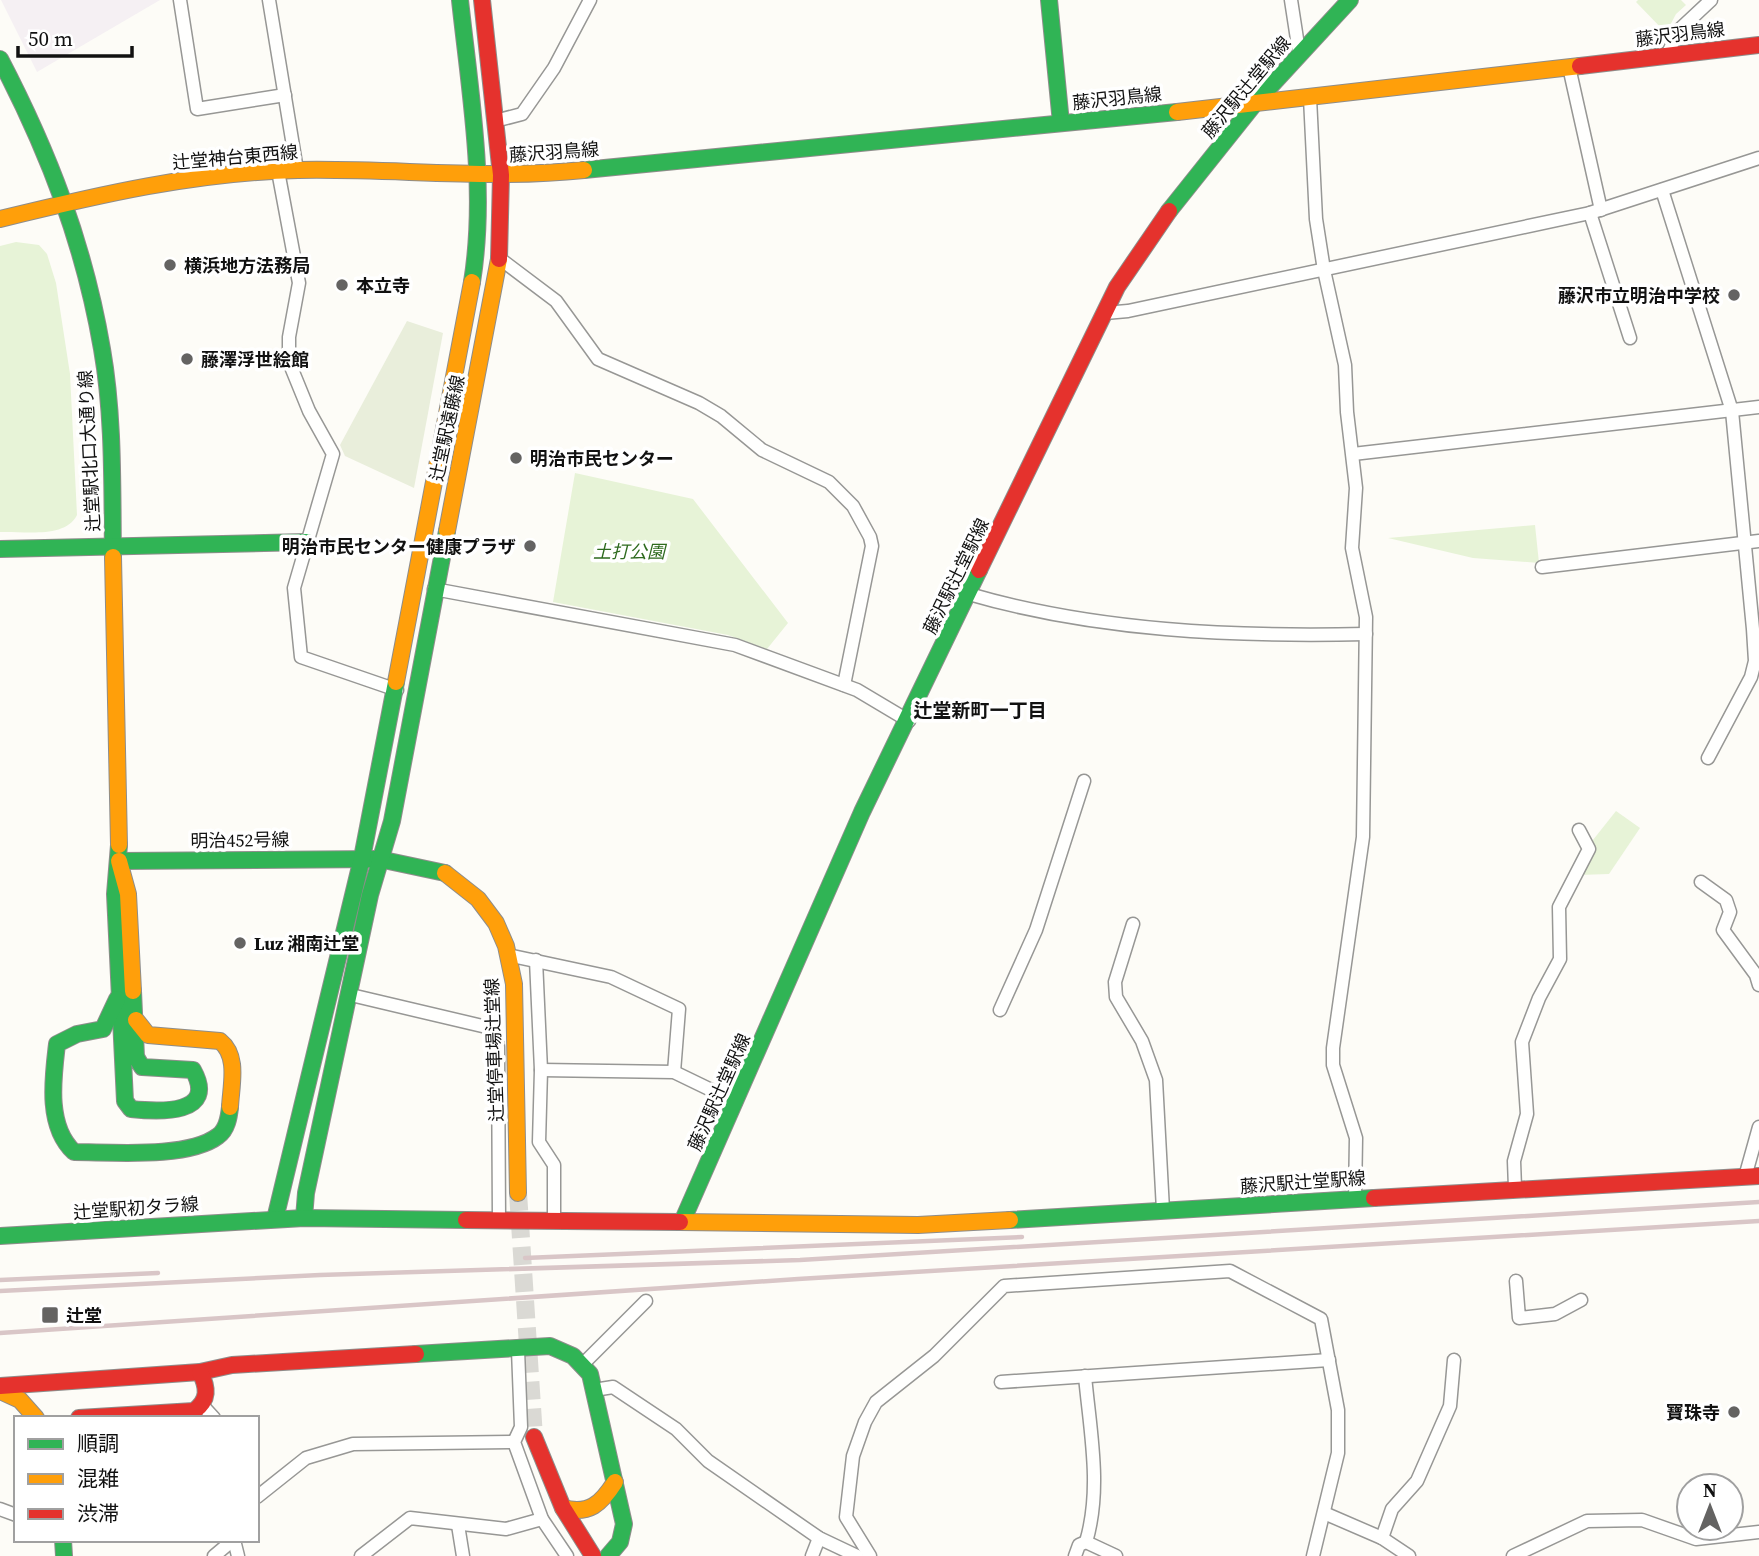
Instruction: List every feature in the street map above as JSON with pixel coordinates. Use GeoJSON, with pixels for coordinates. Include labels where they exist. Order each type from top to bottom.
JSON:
{"type":"FeatureCollection","features":[{"type":"Feature","properties":{"kind":"street"},"geometry":{"type":"LineString","coordinates":[[180,0],[197,108],[285,95]]}},
{"type":"Feature","properties":{"kind":"street"},"geometry":{"type":"LineString","coordinates":[[270,0],[297,170]]}},
{"type":"Feature","properties":{"kind":"street","name":"辻堂駅遠藤線"},"geometry":{"type":"LineString","coordinates":[[362,858],[397,690],[476,257],[478,175],[460,0]]}},
{"type":"Feature","properties":{"kind":"street","name":"辻堂駅遠藤線"},"geometry":{"type":"LineString","coordinates":[[379,859],[391,821],[499,258],[501,175],[482,0]]}},
{"type":"Feature","properties":{"kind":"street"},"geometry":{"type":"LineString","coordinates":[[495,121],[522,114],[554,68],[590,0]]}},
{"type":"Feature","properties":{"kind":"street"},"geometry":{"type":"LineString","coordinates":[[1049,0],[1061,123]]}},
{"type":"Feature","properties":{"kind":"street"},"geometry":{"type":"LineString","coordinates":[[1291,0],[1299,52]]}},
{"type":"Feature","properties":{"kind":"street","name":"藤沢駅辻堂駅線"},"geometry":{"type":"LineString","coordinates":[[682,1222],[851,837],[1117,287],[1154,230],[1254,104],[1299,52],[1350,0]]}},
{"type":"Feature","properties":{"kind":"street"},"geometry":{"type":"LineString","coordinates":[[1667,55],[1679,30],[1711,0]]}},
{"type":"Feature","properties":{"kind":"street","name":"藤沢羽鳥線"},"geometry":{"type":"LineString","coordinates":[[478,175],[538,175],[1254,104],[1759,45]]}},
{"type":"Feature","properties":{"kind":"street","name":"辻堂駅北口大通り線"},"geometry":{"type":"LineString","coordinates":[[0,59],[33,123],[66,202],[102,349],[111,439],[119,861]]}},
{"type":"Feature","properties":{"kind":"street"},"geometry":{"type":"LineString","coordinates":[[1569,66],[1596,212],[1630,338]]}},
{"type":"Feature","properties":{"kind":"street"},"geometry":{"type":"LineString","coordinates":[[1310,98],[1316,219],[1345,365],[1347,412],[1356,488],[1352,548],[1366,617],[1363,837],[1333,1048],[1333,1065],[1356,1138],[1355,1198]]}},
{"type":"Feature","properties":{"kind":"street"},"geometry":{"type":"LineString","coordinates":[[1105,313],[1128,312],[1596,212],[1759,158]]}},
{"type":"Feature","properties":{"kind":"street"},"geometry":{"type":"LineString","coordinates":[[278,171],[299,283],[289,337],[289,362],[309,411],[333,454],[294,588],[301,657],[397,690]]}},
{"type":"Feature","properties":{"kind":"street","name":"辻堂神台東西線"},"geometry":{"type":"LineString","coordinates":[[0,219],[141,186],[278,171],[478,175]]}},
{"type":"Feature","properties":{"kind":"street"},"geometry":{"type":"LineString","coordinates":[[1662,190],[1732,411],[1755,661],[1751,677],[1708,758]]}},
{"type":"Feature","properties":{"kind":"street"},"geometry":{"type":"LineString","coordinates":[[499,258],[556,301],[598,359],[699,403],[721,416],[762,450],[829,482],[853,506],[872,546],[844,685]]}},
{"type":"Feature","properties":{"kind":"street"},"geometry":{"type":"LineString","coordinates":[[1353,454],[1759,407]]}},
{"type":"Feature","properties":{"kind":"street"},"geometry":{"type":"LineString","coordinates":[[1542,567],[1759,541]]}},
{"type":"Feature","properties":{"kind":"street"},"geometry":{"type":"LineString","coordinates":[[0,549],[113,544],[307,542]]}},
{"type":"Feature","properties":{"kind":"street"},"geometry":{"type":"LineString","coordinates":[[435,589],[735,645],[844,685],[909,721]]}},
{"type":"Feature","properties":{"kind":"street"},"geometry":{"type":"LineString","coordinates":[[969,594],[1062,617],[1162,629],[1366,634]]}},
{"type":"Feature","properties":{"kind":"street"},"geometry":{"type":"LineString","coordinates":[[1000,1010],[1036,930],[1084,780]]}},
{"type":"Feature","properties":{"kind":"street"},"geometry":{"type":"LineString","coordinates":[[1515,1188],[1514,1161],[1527,1114],[1522,1042],[1539,998],[1560,959],[1559,907],[1588,849],[1579,831]]}},
{"type":"Feature","properties":{"kind":"street"},"geometry":{"type":"LineString","coordinates":[[275,1219],[362,858]]}},
{"type":"Feature","properties":{"kind":"street","name":"明治452号線"},"geometry":{"type":"LineString","coordinates":[[119,861],[362,858]]}},
{"type":"Feature","properties":{"kind":"street","name":"辻堂停車場辻堂線"},"geometry":{"type":"LineString","coordinates":[[362,858],[441,870],[478,899],[496,923],[508,955],[514,984],[517,1193]]}},
{"type":"Feature","properties":{"kind":"street"},"geometry":{"type":"LineString","coordinates":[[304,1218],[306,1194],[379,859]]}},
{"type":"Feature","properties":{"kind":"street"},"geometry":{"type":"LineString","coordinates":[[119,861],[128,894],[136,1057],[142,1067],[185,1067],[193,1070],[199,1078],[200,1091],[197,1100],[190,1107],[146,1111],[131,1109],[125,1101],[116,894],[119,861]]}},
{"type":"Feature","properties":{"kind":"street"},"geometry":{"type":"LineString","coordinates":[[1701,882],[1726,900],[1731,912],[1723,930],[1756,975],[1759,985]]}},
{"type":"Feature","properties":{"kind":"street"},"geometry":{"type":"LineString","coordinates":[[1133,924],[1115,982],[1116,997],[1142,1041],[1156,1080],[1163,1210]]}},
{"type":"Feature","properties":{"kind":"street"},"geometry":{"type":"LineString","coordinates":[[508,955],[611,977],[679,1009],[674,1072]]}},
{"type":"Feature","properties":{"kind":"street"},"geometry":{"type":"LineString","coordinates":[[536,960],[541,1070],[539,1142],[554,1165],[554,1221]]}},
{"type":"Feature","properties":{"kind":"street"},"geometry":{"type":"LineString","coordinates":[[351,995],[495,1029],[498,1046],[499,1220]]}},
{"type":"Feature","properties":{"kind":"street"},"geometry":{"type":"LineString","coordinates":[[119,996],[103,1029],[77,1034],[57,1044],[55,1119],[63,1141],[74,1152],[180,1149],[219,1137],[226,1126],[233,1057],[228,1046],[220,1041],[148,1035],[136,1020]]}},
{"type":"Feature","properties":{"kind":"street"},"geometry":{"type":"LineString","coordinates":[[541,1070],[674,1072],[736,1102]]}},
{"type":"Feature","properties":{"kind":"street"},"geometry":{"type":"LineString","coordinates":[[1752,1177],[1759,1127]]}},
{"type":"Feature","properties":{"kind":"street","name":"藤沢駅辻堂駅線"},"geometry":{"type":"LineString","coordinates":[[275,1219],[918,1225],[1515,1188],[1752,1177]]}},
{"type":"Feature","properties":{"kind":"street","name":"辻堂駅初タラ線"},"geometry":{"type":"LineString","coordinates":[[0,1236],[275,1219]]}},
{"type":"Feature","properties":{"kind":"street"},"geometry":{"type":"LineString","coordinates":[[870,1556],[846,1517],[853,1456],[865,1422],[876,1402],[934,1356],[1004,1286],[1230,1271],[1321,1319],[1338,1410],[1338,1453],[1313,1556]]}},
{"type":"Feature","properties":{"kind":"street"},"geometry":{"type":"LineString","coordinates":[[1516,1281],[1519,1318],[1555,1314],[1581,1300]]}},
{"type":"Feature","properties":{"kind":"street"},"geometry":{"type":"LineString","coordinates":[[583,1363],[646,1301]]}},
{"type":"Feature","properties":{"kind":"street"},"geometry":{"type":"LineString","coordinates":[[0,1389],[36,1382],[200,1372],[232,1365],[550,1346],[569,1352],[583,1363],[594,1390],[624,1524],[620,1542],[608,1556]]}},
{"type":"Feature","properties":{"kind":"street"},"geometry":{"type":"LineString","coordinates":[[518,1350],[521,1427],[514,1442],[542,1520],[567,1556]]}},
{"type":"Feature","properties":{"kind":"street"},"geometry":{"type":"LineString","coordinates":[[1001,1382],[1329,1360]]}},
{"type":"Feature","properties":{"kind":"street"},"geometry":{"type":"LineString","coordinates":[[1382,1538],[1392,1509],[1417,1481],[1450,1406],[1454,1360]]}},
{"type":"Feature","properties":{"kind":"street"},"geometry":{"type":"LineString","coordinates":[[111,1416],[208,1412],[207,1383],[200,1372]]}},
{"type":"Feature","properties":{"kind":"street"},"geometry":{"type":"LineString","coordinates":[[1085,1376],[1095,1495],[1094,1517],[1086,1542]]}},
{"type":"Feature","properties":{"kind":"street"},"geometry":{"type":"LineString","coordinates":[[36,1382],[36,1416]]}},
{"type":"Feature","properties":{"kind":"street"},"geometry":{"type":"LineString","coordinates":[[594,1390],[613,1387],[676,1429],[708,1461],[819,1538],[857,1556]]}},
{"type":"Feature","properties":{"kind":"street"},"geometry":{"type":"LineString","coordinates":[[0,1389],[20,1400],[34,1416]]}},
{"type":"Feature","properties":{"kind":"street"},"geometry":{"type":"LineString","coordinates":[[534,1437],[563,1508],[593,1556]]}},
{"type":"Feature","properties":{"kind":"street"},"geometry":{"type":"LineString","coordinates":[[259,1495],[306,1458],[353,1444],[514,1442]]}},
{"type":"Feature","properties":{"kind":"street"},"geometry":{"type":"LineString","coordinates":[[563,1508],[575,1512],[591,1511],[602,1504],[615,1482]]}},
{"type":"Feature","properties":{"kind":"street"},"geometry":{"type":"LineString","coordinates":[[1324,1513],[1382,1538],[1409,1556]]}},
{"type":"Feature","properties":{"kind":"street"},"geometry":{"type":"LineString","coordinates":[[361,1556],[410,1518],[506,1529],[542,1520]]}},
{"type":"Feature","properties":{"kind":"street"},"geometry":{"type":"LineString","coordinates":[[1513,1556],[1587,1521],[1643,1520],[1696,1539],[1759,1532]]}},
{"type":"Feature","properties":{"kind":"street"},"geometry":{"type":"LineString","coordinates":[[458,1525],[463,1556]]}},
{"type":"Feature","properties":{"kind":"street"},"geometry":{"type":"LineString","coordinates":[[812,1556],[819,1538]]}},
{"type":"Feature","properties":{"kind":"street"},"geometry":{"type":"LineString","coordinates":[[214,1556],[232,1542]]}},
{"type":"Feature","properties":{"kind":"street"},"geometry":{"type":"LineString","coordinates":[[1075,1556],[1079,1545],[1086,1542],[1116,1556]]}},
{"type":"Feature","properties":{"kind":"shaded area"},"geometry":{"type":"Polygon","coordinates":[[[1,0],[160,0],[37,72],[1,0]]]}},
{"type":"Feature","properties":{"kind":"green space"},"geometry":{"type":"Polygon","coordinates":[[[1681,0],[1686,5],[1676,14],[1666,33],[1636,2],[1681,0]]]}},
{"type":"Feature","properties":{"kind":"green space"},"geometry":{"type":"Polygon","coordinates":[[[16,242],[39,245],[47,254],[56,283],[70,374],[77,515],[71,523],[54,531],[0,532],[0,246],[16,242]]]}},
{"type":"Feature","properties":{"kind":"green space"},"geometry":{"type":"Polygon","coordinates":[[[407,321],[443,333],[414,488],[345,456],[340,445],[407,321]]]}},
{"type":"Feature","properties":{"kind":"green space","name":"土打公園"},"geometry":{"type":"Polygon","coordinates":[[[575,473],[693,499],[788,623],[767,649],[728,635],[553,602],[575,473]]]}},
{"type":"Feature","properties":{"kind":"green space"},"geometry":{"type":"Polygon","coordinates":[[[1535,525],[1539,563],[1473,558],[1388,538],[1535,525]]]}},
{"type":"Feature","properties":{"kind":"green space"},"geometry":{"type":"Polygon","coordinates":[[[1616,811],[1640,828],[1609,874],[1579,875],[1589,845],[1616,811]]]}},
{"type":"Feature","properties":{"kind":"tunnel"},"geometry":{"type":"LineString","coordinates":[[518,1193],[534,1437]]}},
{"type":"Feature","properties":{"kind":"railway"},"geometry":{"type":"LineString","coordinates":[[0,1291],[320,1275],[800,1260],[1759,1202]]}},
{"type":"Feature","properties":{"kind":"railway"},"geometry":{"type":"LineString","coordinates":[[0,1333],[798,1279],[1759,1221]]}},
{"type":"Feature","properties":{"kind":"railway"},"geometry":{"type":"LineString","coordinates":[[525,1258],[1022,1237]]}},
{"type":"Feature","properties":{"kind":"railway"},"geometry":{"type":"LineString","coordinates":[[0,1280],[158,1273]]}},
{"type":"Feature","properties":{"kind":"traffic: fast"},"geometry":{"type":"LineString","coordinates":[[460,0],[477,176],[478,212],[472,282]]}},
{"type":"Feature","properties":{"kind":"traffic: fast"},"geometry":{"type":"LineString","coordinates":[[1049,0],[1061,123]]}},
{"type":"Feature","properties":{"kind":"traffic: fast"},"geometry":{"type":"LineString","coordinates":[[1169,211],[1256,102],[1350,0]]}},
{"type":"Feature","properties":{"kind":"traffic: fast"},"geometry":{"type":"LineString","coordinates":[[0,59],[34,129],[63,200],[94,310],[109,400],[113,557]]}},
{"type":"Feature","properties":{"kind":"traffic: fast"},"geometry":{"type":"LineString","coordinates":[[584,170],[1177,112]]}},
{"type":"Feature","properties":{"kind":"traffic: fast"},"geometry":{"type":"LineString","coordinates":[[304,1218],[306,1193],[370,895],[392,821],[447,531]]}},
{"type":"Feature","properties":{"kind":"traffic: fast"},"geometry":{"type":"LineString","coordinates":[[0,549],[307,542]]}},
{"type":"Feature","properties":{"kind":"traffic: fast"},"geometry":{"type":"LineString","coordinates":[[682,1222],[862,812],[979,570]]}},
{"type":"Feature","properties":{"kind":"traffic: fast"},"geometry":{"type":"LineString","coordinates":[[275,1219],[362,858],[396,682]]}},
{"type":"Feature","properties":{"kind":"traffic: fast"},"geometry":{"type":"LineString","coordinates":[[119,845],[115,894],[125,1101],[131,1109],[182,1108],[198,1096],[199,1085],[193,1070],[142,1067],[136,1057],[133,991]]}},
{"type":"Feature","properties":{"kind":"traffic: fast"},"geometry":{"type":"LineString","coordinates":[[119,861],[379,859],[445,873]]}},
{"type":"Feature","properties":{"kind":"traffic: fast"},"geometry":{"type":"LineString","coordinates":[[117,999],[103,1029],[77,1034],[57,1044],[53,1086],[55,1115],[65,1141],[74,1152],[149,1153],[188,1148],[218,1136],[227,1123],[230,1107]]}},
{"type":"Feature","properties":{"kind":"traffic: fast"},"geometry":{"type":"LineString","coordinates":[[1010,1220],[1374,1198]]}},
{"type":"Feature","properties":{"kind":"traffic: fast"},"geometry":{"type":"LineString","coordinates":[[0,1236],[304,1218],[466,1220]]}},
{"type":"Feature","properties":{"kind":"traffic: fast"},"geometry":{"type":"LineString","coordinates":[[416,1354],[550,1346],[573,1356],[590,1374],[624,1524],[620,1542],[608,1556]]}},
{"type":"Feature","properties":{"kind":"traffic: fast"},"geometry":{"type":"LineString","coordinates":[[63,1542],[64,1556]]}},
{"type":"Feature","properties":{"kind":"traffic: slow"},"geometry":{"type":"LineString","coordinates":[[1177,112],[1580,66]]}},
{"type":"Feature","properties":{"kind":"traffic: slow"},"geometry":{"type":"LineString","coordinates":[[0,219],[148,186],[222,175],[298,170],[477,174],[584,170]]}},
{"type":"Feature","properties":{"kind":"traffic: slow"},"geometry":{"type":"LineString","coordinates":[[447,531],[499,259]]}},
{"type":"Feature","properties":{"kind":"traffic: slow"},"geometry":{"type":"LineString","coordinates":[[396,682],[472,282]]}},
{"type":"Feature","properties":{"kind":"traffic: slow"},"geometry":{"type":"LineString","coordinates":[[113,557],[119,845]]}},
{"type":"Feature","properties":{"kind":"traffic: slow"},"geometry":{"type":"LineString","coordinates":[[119,861],[128,894],[133,991]]}},
{"type":"Feature","properties":{"kind":"traffic: slow"},"geometry":{"type":"LineString","coordinates":[[445,873],[478,899],[496,923],[506,946],[514,984],[518,1193]]}},
{"type":"Feature","properties":{"kind":"traffic: slow"},"geometry":{"type":"LineString","coordinates":[[136,1020],[148,1035],[220,1041],[226,1047],[232,1063],[230,1107]]}},
{"type":"Feature","properties":{"kind":"traffic: slow"},"geometry":{"type":"LineString","coordinates":[[680,1222],[918,1225],[1010,1220]]}},
{"type":"Feature","properties":{"kind":"traffic: slow"},"geometry":{"type":"LineString","coordinates":[[0,1391],[20,1400],[34,1416]]}},
{"type":"Feature","properties":{"kind":"traffic: slow"},"geometry":{"type":"LineString","coordinates":[[563,1508],[580,1510],[594,1506],[615,1482]]}},
{"type":"Feature","properties":{"kind":"traffic: jam"},"geometry":{"type":"LineString","coordinates":[[482,0],[501,175],[499,259]]}},
{"type":"Feature","properties":{"kind":"traffic: jam"},"geometry":{"type":"LineString","coordinates":[[1580,66],[1759,45]]}},
{"type":"Feature","properties":{"kind":"traffic: jam"},"geometry":{"type":"LineString","coordinates":[[979,570],[1117,287],[1169,211]]}},
{"type":"Feature","properties":{"kind":"traffic: jam"},"geometry":{"type":"LineString","coordinates":[[1374,1198],[1759,1176]]}},
{"type":"Feature","properties":{"kind":"traffic: jam"},"geometry":{"type":"LineString","coordinates":[[466,1220],[680,1222]]}},
{"type":"Feature","properties":{"kind":"traffic: jam"},"geometry":{"type":"LineString","coordinates":[[0,1386],[200,1372],[232,1365],[416,1354]]}},
{"type":"Feature","properties":{"kind":"traffic: jam"},"geometry":{"type":"LineString","coordinates":[[112,1416],[194,1411],[202,1403],[206,1393],[200,1372]]}},
{"type":"Feature","properties":{"kind":"traffic: jam"},"geometry":{"type":"LineString","coordinates":[[534,1437],[563,1508],[593,1556]]}},
{"type":"Feature","properties":{"kind":"place","name":"横浜地方法務局"},"geometry":{"type":"Point","coordinates":[170,265]}},
{"type":"Feature","properties":{"kind":"place","name":"本立寺"},"geometry":{"type":"Point","coordinates":[342,285]}},
{"type":"Feature","properties":{"kind":"place","name":"藤沢市立明治中学校"},"geometry":{"type":"Point","coordinates":[1734,295]}},
{"type":"Feature","properties":{"kind":"place","name":"藤澤浮世絵館"},"geometry":{"type":"Point","coordinates":[187,359]}},
{"type":"Feature","properties":{"kind":"place","name":"明治市民センター"},"geometry":{"type":"Point","coordinates":[516,458]}},
{"type":"Feature","properties":{"kind":"place","name":"明治市民センター健康プラザ"},"geometry":{"type":"Point","coordinates":[530,546]}},
{"type":"Feature","properties":{"kind":"place","name":"Luz 湘南辻堂"},"geometry":{"type":"Point","coordinates":[240,943]}},
{"type":"Feature","properties":{"kind":"place","name":"辻堂"},"geometry":{"type":"Point","coordinates":[50,1315]}},
{"type":"Feature","properties":{"kind":"place","name":"寶珠寺"},"geometry":{"type":"Point","coordinates":[1734,1412]}},
{"type":"Feature","properties":{"kind":"district","name":"辻堂新町一丁目"},"geometry":{"type":"Point","coordinates":[980,710]}}]}
